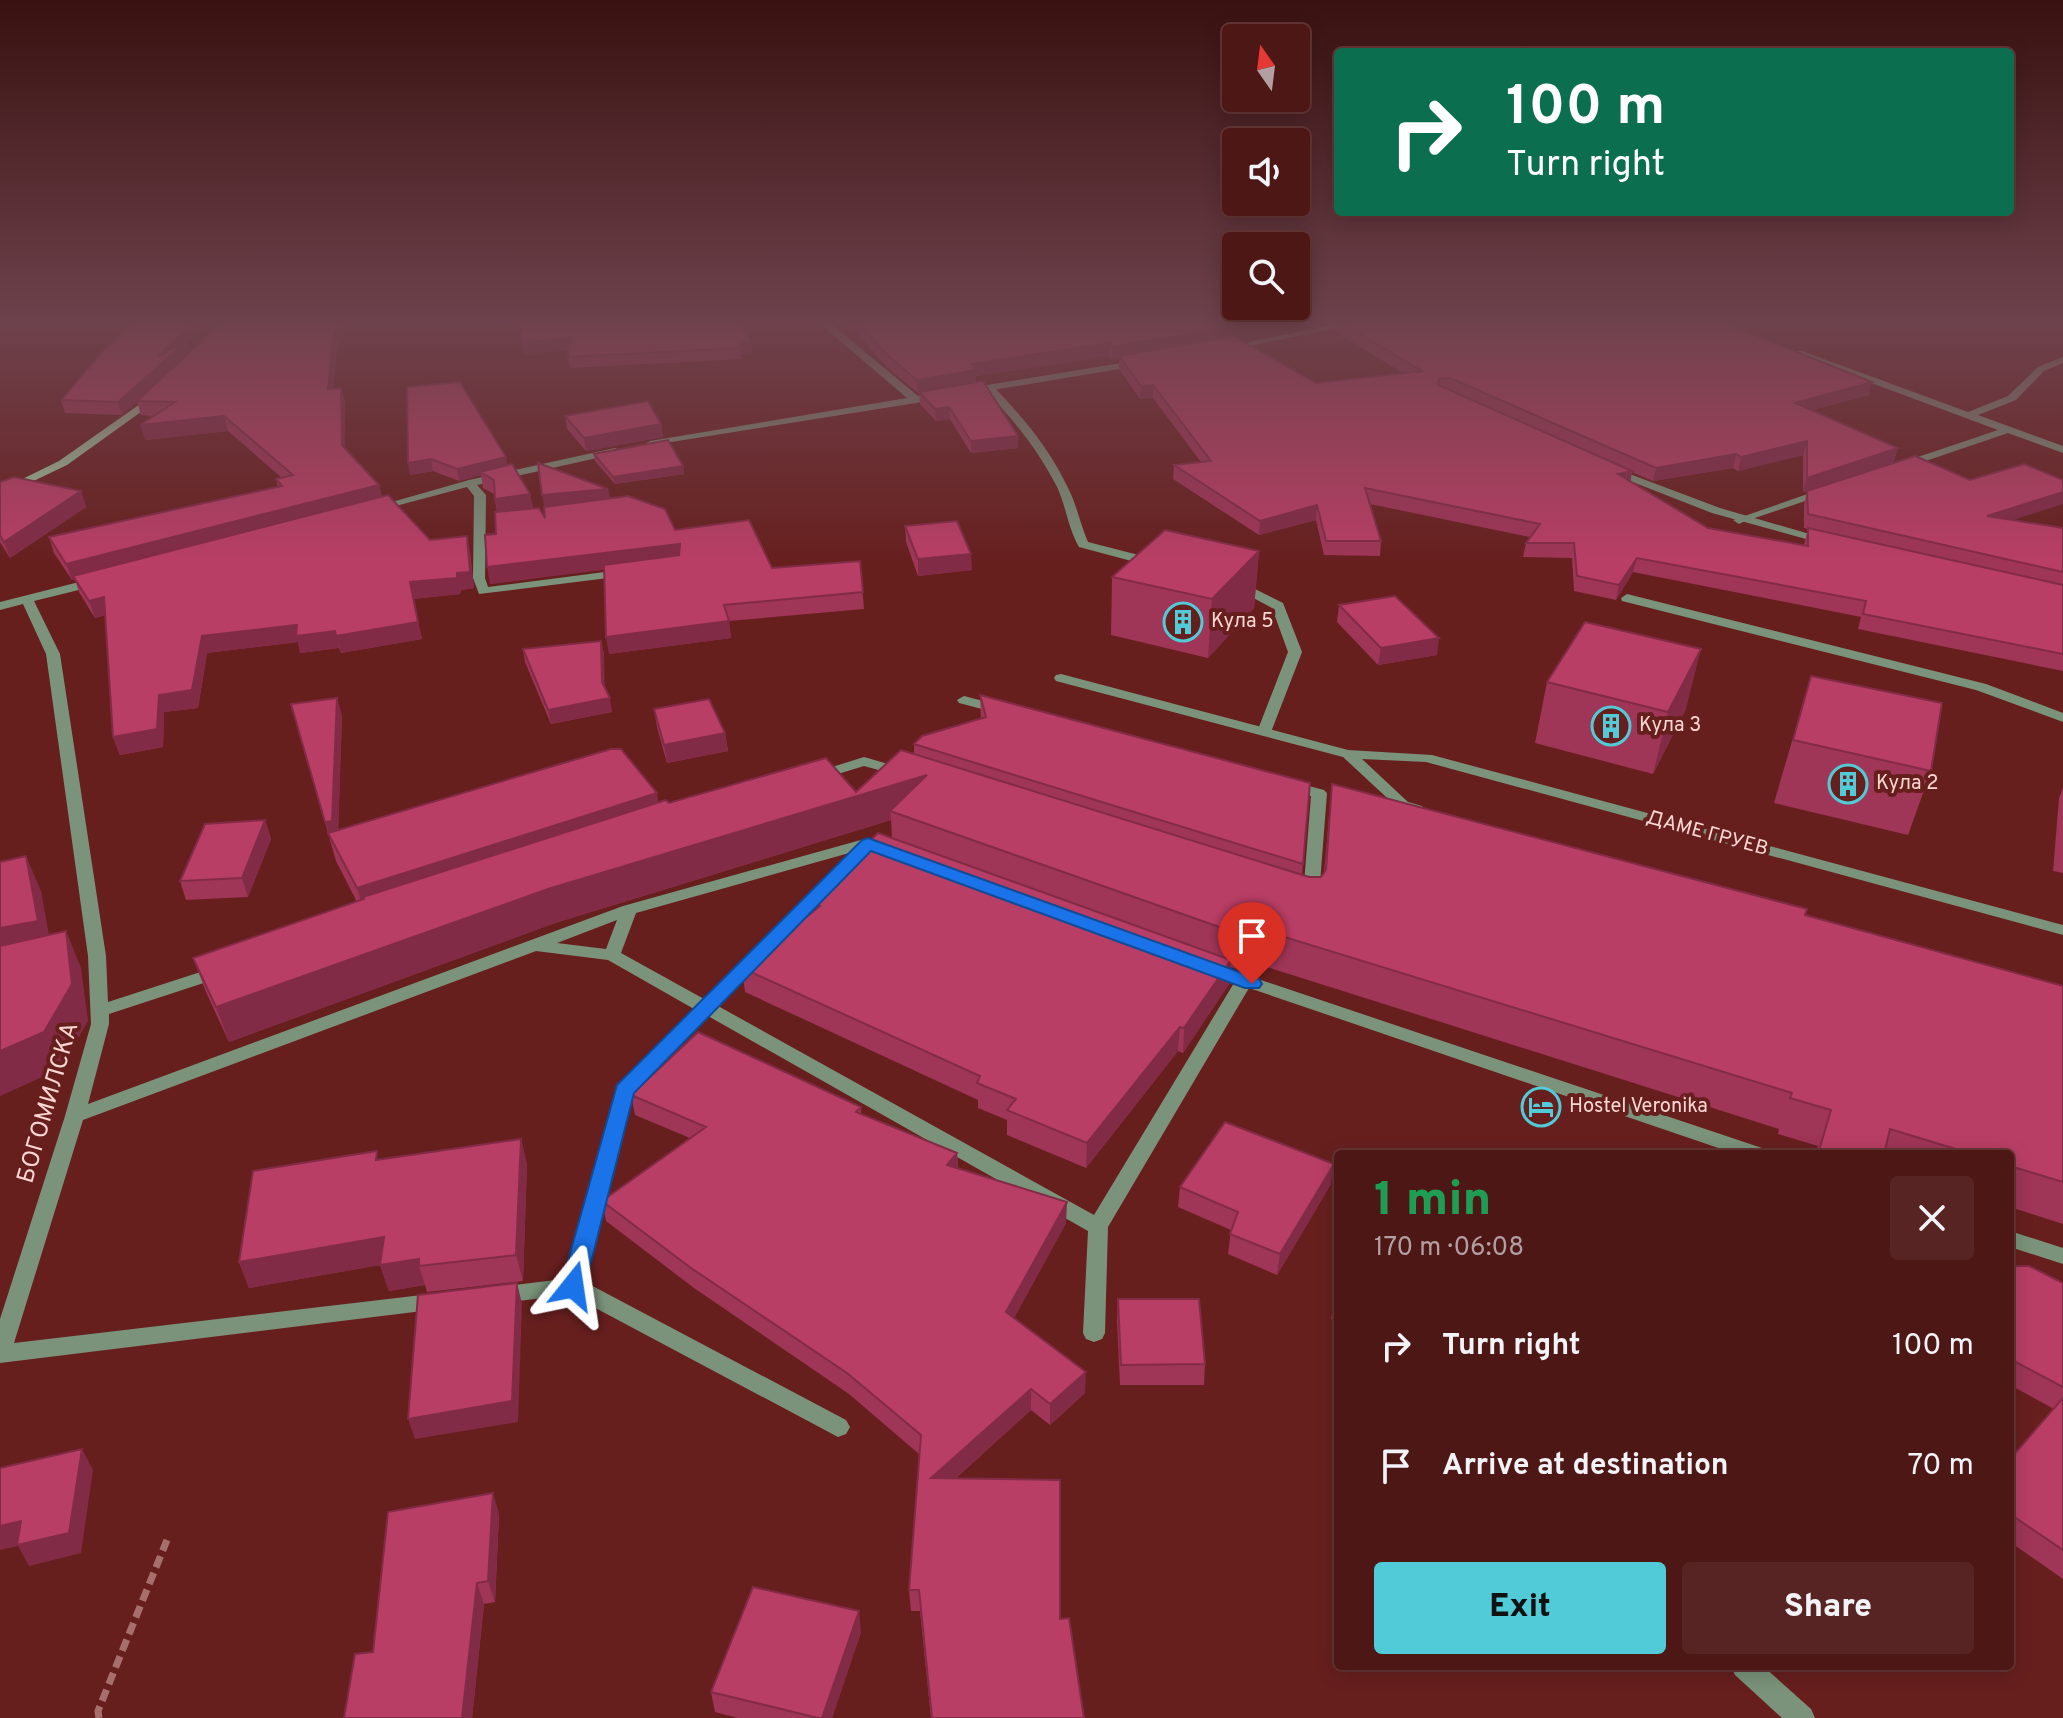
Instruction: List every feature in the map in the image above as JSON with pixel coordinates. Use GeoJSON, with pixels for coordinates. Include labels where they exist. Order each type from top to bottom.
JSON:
{"type":"FeatureCollection","features":[{"type":"Feature","properties":{"kind":"street"},"geometry":{"type":"LineString","coordinates":[[0,494],[86,448],[145,403]]}},
{"type":"Feature","properties":{"kind":"street"},"geometry":{"type":"LineString","coordinates":[[364,512],[469,483],[676,439],[896,403]]}},
{"type":"Feature","properties":{"kind":"street"},"geometry":{"type":"LineString","coordinates":[[1004,403],[1039,451],[1069,503],[1083,544],[1169,567]]}},
{"type":"Feature","properties":{"kind":"street"},"geometry":{"type":"LineString","coordinates":[[1936,403],[2063,450]]}},
{"type":"Feature","properties":{"kind":"street"},"geometry":{"type":"LineString","coordinates":[[1969,415],[1999,403]]}},
{"type":"Feature","properties":{"kind":"street"},"geometry":{"type":"LineString","coordinates":[[1889,470],[2008,430]]}},
{"type":"Feature","properties":{"kind":"street"},"geometry":{"type":"LineString","coordinates":[[1602,466],[1688,504],[1739,520],[1845,545]]}},
{"type":"Feature","properties":{"kind":"street"},"geometry":{"type":"LineString","coordinates":[[469,483],[480,495],[479,578],[483,591],[631,571]]}},
{"type":"Feature","properties":{"kind":"street"},"geometry":{"type":"LineString","coordinates":[[1739,520],[1844,485]]}},
{"type":"Feature","properties":{"kind":"street"},"geometry":{"type":"LineString","coordinates":[[479,523],[494,522]]}},
{"type":"Feature","properties":{"kind":"street"},"geometry":{"type":"LineString","coordinates":[[0,606],[113,578]]}},
{"type":"Feature","properties":{"kind":"street"},"geometry":{"type":"LineString","coordinates":[[1228,582],[1242,586],[1278,606],[1295,652],[1264,732]]}},
{"type":"Feature","properties":{"kind":"street"},"geometry":{"type":"LineString","coordinates":[[1627,598],[1981,687],[2063,718]]}},
{"type":"Feature","properties":{"kind":"street","name":"БОГОМИЛСКА"},"geometry":{"type":"LineString","coordinates":[[0,1354],[75,1116],[100,1024],[53,654],[27,599]]}},
{"type":"Feature","properties":{"kind":"street","name":"ДАМЕ ГРУЕВ"},"geometry":{"type":"LineString","coordinates":[[1061,678],[1348,754],[1427,758],[2063,930]]}},
{"type":"Feature","properties":{"kind":"street"},"geometry":{"type":"LineString","coordinates":[[964,700],[1010,712]]}},
{"type":"Feature","properties":{"kind":"street","name":"ДАМЕ ГРУЕВ"},"geometry":{"type":"LineString","coordinates":[[1348,754],[1403,805],[1433,814]]}},
{"type":"Feature","properties":{"kind":"street"},"geometry":{"type":"LineString","coordinates":[[804,780],[864,761],[924,780]]}},
{"type":"Feature","properties":{"kind":"street"},"geometry":{"type":"LineString","coordinates":[[1273,781],[1319,793],[1311,904],[1296,899]]}},
{"type":"Feature","properties":{"kind":"street"},"geometry":{"type":"LineString","coordinates":[[75,1116],[629,910],[868,843],[897,854]]}},
{"type":"Feature","properties":{"kind":"street"},"geometry":{"type":"LineString","coordinates":[[573,1286],[624,1091],[868,843]]}},
{"type":"Feature","properties":{"kind":"street"},"geometry":{"type":"LineString","coordinates":[[612,955],[629,910]]}},
{"type":"Feature","properties":{"kind":"street"},"geometry":{"type":"LineString","coordinates":[[533,946],[612,955],[1098,1227]]}},
{"type":"Feature","properties":{"kind":"street"},"geometry":{"type":"LineString","coordinates":[[1186,960],[1746,1150]]}},
{"type":"Feature","properties":{"kind":"street"},"geometry":{"type":"LineString","coordinates":[[99,1011],[232,967]]}},
{"type":"Feature","properties":{"kind":"street"},"geometry":{"type":"LineString","coordinates":[[1094,1333],[1098,1227],[1244,981]]}},
{"type":"Feature","properties":{"kind":"street"},"geometry":{"type":"LineString","coordinates":[[2014,1240],[2063,1256]]}},
{"type":"Feature","properties":{"kind":"street"},"geometry":{"type":"LineString","coordinates":[[0,1354],[573,1286],[838,1427]]}},
{"type":"Feature","properties":{"kind":"street"},"geometry":{"type":"LineString","coordinates":[[1748,1670],[1802,1718]]}},
{"type":"Feature","properties":{"kind":"path"},"geometry":{"type":"LineString","coordinates":[[99,1718],[98,1711],[167,1540]]}},
{"type":"Feature","properties":{"kind":"building"},"geometry":{"type":"Polygon","coordinates":[[[173,403],[341,403],[342,445],[379,485],[66,564],[49,537],[282,486],[276,479],[293,475],[224,416],[140,425],[173,403]]]}},
{"type":"Feature","properties":{"kind":"building"},"geometry":{"type":"Polygon","coordinates":[[[407,403],[473,403],[506,457],[457,469],[431,459],[408,463],[407,403]]]}},
{"type":"Feature","properties":{"kind":"building"},"geometry":{"type":"Polygon","coordinates":[[[649,403],[661,424],[584,438],[565,416],[649,403]]]}},
{"type":"Feature","properties":{"kind":"building"},"geometry":{"type":"Polygon","coordinates":[[[930,403],[997,403],[1018,436],[971,441],[949,407],[935,409],[930,403]]]}},
{"type":"Feature","properties":{"kind":"building"},"geometry":{"type":"Polygon","coordinates":[[[1167,403],[1479,403],[1632,471],[1618,474],[1708,528],[1808,546],[1808,528],[2063,585],[2063,654],[1863,614],[1866,601],[1637,558],[1619,585],[1577,576],[1574,543],[1526,543],[1540,524],[1365,488],[1381,541],[1326,541],[1317,505],[1260,521],[1174,465],[1211,461],[1167,403]]]}},
{"type":"Feature","properties":{"kind":"building"},"geometry":{"type":"Polygon","coordinates":[[[1508,403],[1795,403],[1898,448],[1807,478],[1807,441],[1741,457],[1736,454],[1656,468],[1508,403]]]}},
{"type":"Feature","properties":{"kind":"building"},"geometry":{"type":"Polygon","coordinates":[[[668,440],[683,466],[613,477],[594,454],[668,440]]]}},
{"type":"Feature","properties":{"kind":"building"},"geometry":{"type":"Polygon","coordinates":[[[1915,456],[1970,480],[2024,464],[2063,480],[2063,492],[1987,516],[2063,528],[2063,572],[1808,514],[1807,491],[1915,456]]]}},
{"type":"Feature","properties":{"kind":"building"},"geometry":{"type":"Polygon","coordinates":[[[538,463],[608,489],[542,495],[538,463]]]}},
{"type":"Feature","properties":{"kind":"building"},"geometry":{"type":"Polygon","coordinates":[[[512,464],[530,494],[495,499],[494,480],[480,472],[512,464]]]}},
{"type":"Feature","properties":{"kind":"building"},"geometry":{"type":"Polygon","coordinates":[[[14,477],[81,491],[4,542],[0,535],[0,482],[14,477]]]}},
{"type":"Feature","properties":{"kind":"building"},"geometry":{"type":"Polygon","coordinates":[[[388,495],[430,540],[467,536],[470,572],[457,573],[457,578],[410,582],[418,622],[336,636],[335,631],[296,636],[297,625],[202,636],[192,690],[159,695],[157,729],[113,737],[104,597],[89,601],[73,576],[388,495]]]}},
{"type":"Feature","properties":{"kind":"building"},"geometry":{"type":"Polygon","coordinates":[[[628,496],[665,509],[675,530],[749,520],[772,568],[860,561],[863,592],[724,605],[729,621],[606,637],[604,565],[679,555],[680,544],[487,567],[485,535],[496,534],[495,512],[539,508],[545,518],[544,507],[628,496]]]}},
{"type":"Feature","properties":{"kind":"building"},"geometry":{"type":"Polygon","coordinates":[[[957,521],[971,554],[918,559],[905,526],[957,521]]]}},
{"type":"Feature","properties":{"kind":"building"},"geometry":{"type":"Polygon","coordinates":[[[1165,530],[1259,551],[1212,599],[1112,577],[1165,530]]]}},
{"type":"Feature","properties":{"kind":"building"},"geometry":{"type":"Polygon","coordinates":[[[1395,596],[1439,638],[1381,648],[1339,605],[1395,596]]]}},
{"type":"Feature","properties":{"kind":"building"},"geometry":{"type":"Polygon","coordinates":[[[1585,622],[1701,649],[1668,712],[1547,682],[1585,622]]]}},
{"type":"Feature","properties":{"kind":"building"},"geometry":{"type":"Polygon","coordinates":[[[601,641],[602,682],[610,698],[548,710],[523,649],[601,641]]]}},
{"type":"Feature","properties":{"kind":"building"},"geometry":{"type":"Polygon","coordinates":[[[1811,676],[1942,703],[1931,771],[1793,740],[1811,676]]]}},
{"type":"Feature","properties":{"kind":"building"},"geometry":{"type":"Polygon","coordinates":[[[980,695],[1310,783],[1303,864],[914,744],[922,736],[986,717],[980,695]]]}},
{"type":"Feature","properties":{"kind":"building"},"geometry":{"type":"Polygon","coordinates":[[[337,698],[332,821],[325,822],[291,704],[337,698]]]}},
{"type":"Feature","properties":{"kind":"building"},"geometry":{"type":"Polygon","coordinates":[[[709,699],[725,733],[664,745],[654,709],[709,699]]]}},
{"type":"Feature","properties":{"kind":"building"},"geometry":{"type":"Polygon","coordinates":[[[611,749],[621,749],[657,793],[357,888],[328,833],[611,749]]]}},
{"type":"Feature","properties":{"kind":"building"},"geometry":{"type":"Polygon","coordinates":[[[901,750],[1309,877],[1321,877],[1326,870],[1332,784],[1807,909],[1805,915],[2063,986],[2063,1182],[2014,1167],[2014,1150],[1959,1150],[1890,1129],[1885,1150],[1819,1150],[1831,1110],[1790,1098],[1792,1093],[1249,926],[1242,935],[890,811],[927,775],[548,889],[216,1007],[193,958],[363,897],[666,800],[669,803],[826,758],[856,792],[901,750]]]}},
{"type":"Feature","properties":{"kind":"building"},"geometry":{"type":"Polygon","coordinates":[[[265,820],[242,878],[180,881],[205,824],[265,820]]]}},
{"type":"Feature","properties":{"kind":"building"},"geometry":{"type":"Polygon","coordinates":[[[878,833],[1231,960],[1184,1028],[1180,1027],[1087,1143],[1007,1110],[1016,1099],[977,1083],[980,1076],[742,968],[820,906],[807,901],[878,833]]]}},
{"type":"Feature","properties":{"kind":"building"},"geometry":{"type":"Polygon","coordinates":[[[26,856],[38,921],[0,928],[0,862],[26,856]]]}},
{"type":"Feature","properties":{"kind":"building"},"geometry":{"type":"Polygon","coordinates":[[[66,931],[72,984],[44,1032],[0,1051],[0,946],[66,931]]]}},
{"type":"Feature","properties":{"kind":"building"},"geometry":{"type":"Polygon","coordinates":[[[698,1032],[861,1107],[856,1112],[957,1153],[947,1165],[1067,1202],[1006,1312],[1086,1372],[1050,1404],[1031,1389],[931,1478],[1060,1480],[1060,1619],[1069,1618],[1084,1718],[932,1718],[919,1590],[909,1590],[921,1435],[847,1373],[691,1268],[602,1201],[706,1127],[631,1095],[698,1032]]]}},
{"type":"Feature","properties":{"kind":"building"},"geometry":{"type":"Polygon","coordinates":[[[1225,1122],[1334,1164],[1280,1254],[1230,1234],[1238,1212],[1180,1187],[1225,1122]]]}},
{"type":"Feature","properties":{"kind":"building"},"geometry":{"type":"Polygon","coordinates":[[[521,1139],[516,1255],[419,1266],[419,1259],[380,1265],[384,1237],[239,1262],[253,1171],[377,1151],[376,1160],[521,1139]]]}},
{"type":"Feature","properties":{"kind":"building"},"geometry":{"type":"Polygon","coordinates":[[[2016,1266],[2029,1266],[2063,1283],[2063,1387],[2014,1361],[2016,1266]]]}},
{"type":"Feature","properties":{"kind":"building"},"geometry":{"type":"Polygon","coordinates":[[[517,1283],[512,1401],[408,1419],[418,1295],[517,1283]]]}},
{"type":"Feature","properties":{"kind":"building"},"geometry":{"type":"Polygon","coordinates":[[[1118,1299],[1199,1299],[1205,1364],[1121,1365],[1118,1299]]]}},
{"type":"Feature","properties":{"kind":"building"},"geometry":{"type":"Polygon","coordinates":[[[2063,1398],[2063,1550],[2014,1517],[2014,1454],[2063,1398]]]}},
{"type":"Feature","properties":{"kind":"building"},"geometry":{"type":"Polygon","coordinates":[[[82,1449],[69,1533],[17,1545],[21,1521],[0,1526],[0,1468],[82,1449]]]}},
{"type":"Feature","properties":{"kind":"building"},"geometry":{"type":"Polygon","coordinates":[[[493,1493],[488,1581],[477,1583],[462,1718],[344,1718],[355,1654],[373,1652],[388,1512],[493,1493]]]}},
{"type":"Feature","properties":{"kind":"building"},"geometry":{"type":"Polygon","coordinates":[[[753,1587],[859,1611],[822,1718],[711,1692],[753,1587]]]}},
{"type":"Feature","properties":{"kind":"place","name":"Кула 5"},"geometry":{"type":"Point","coordinates":[1183,622]}},
{"type":"Feature","properties":{"kind":"place","name":"Кула 3"},"geometry":{"type":"Point","coordinates":[1611,726]}},
{"type":"Feature","properties":{"kind":"place","name":"Кула 2"},"geometry":{"type":"Point","coordinates":[1848,784]}},
{"type":"Feature","properties":{"kind":"place","name":"Hostel Veronika"},"geometry":{"type":"Point","coordinates":[1541,1107]}},
{"type":"Feature","properties":{"kind":"route"},"geometry":{"type":"LineString","coordinates":[[573,1286],[624,1091],[868,843],[1252,984]]}}]}
